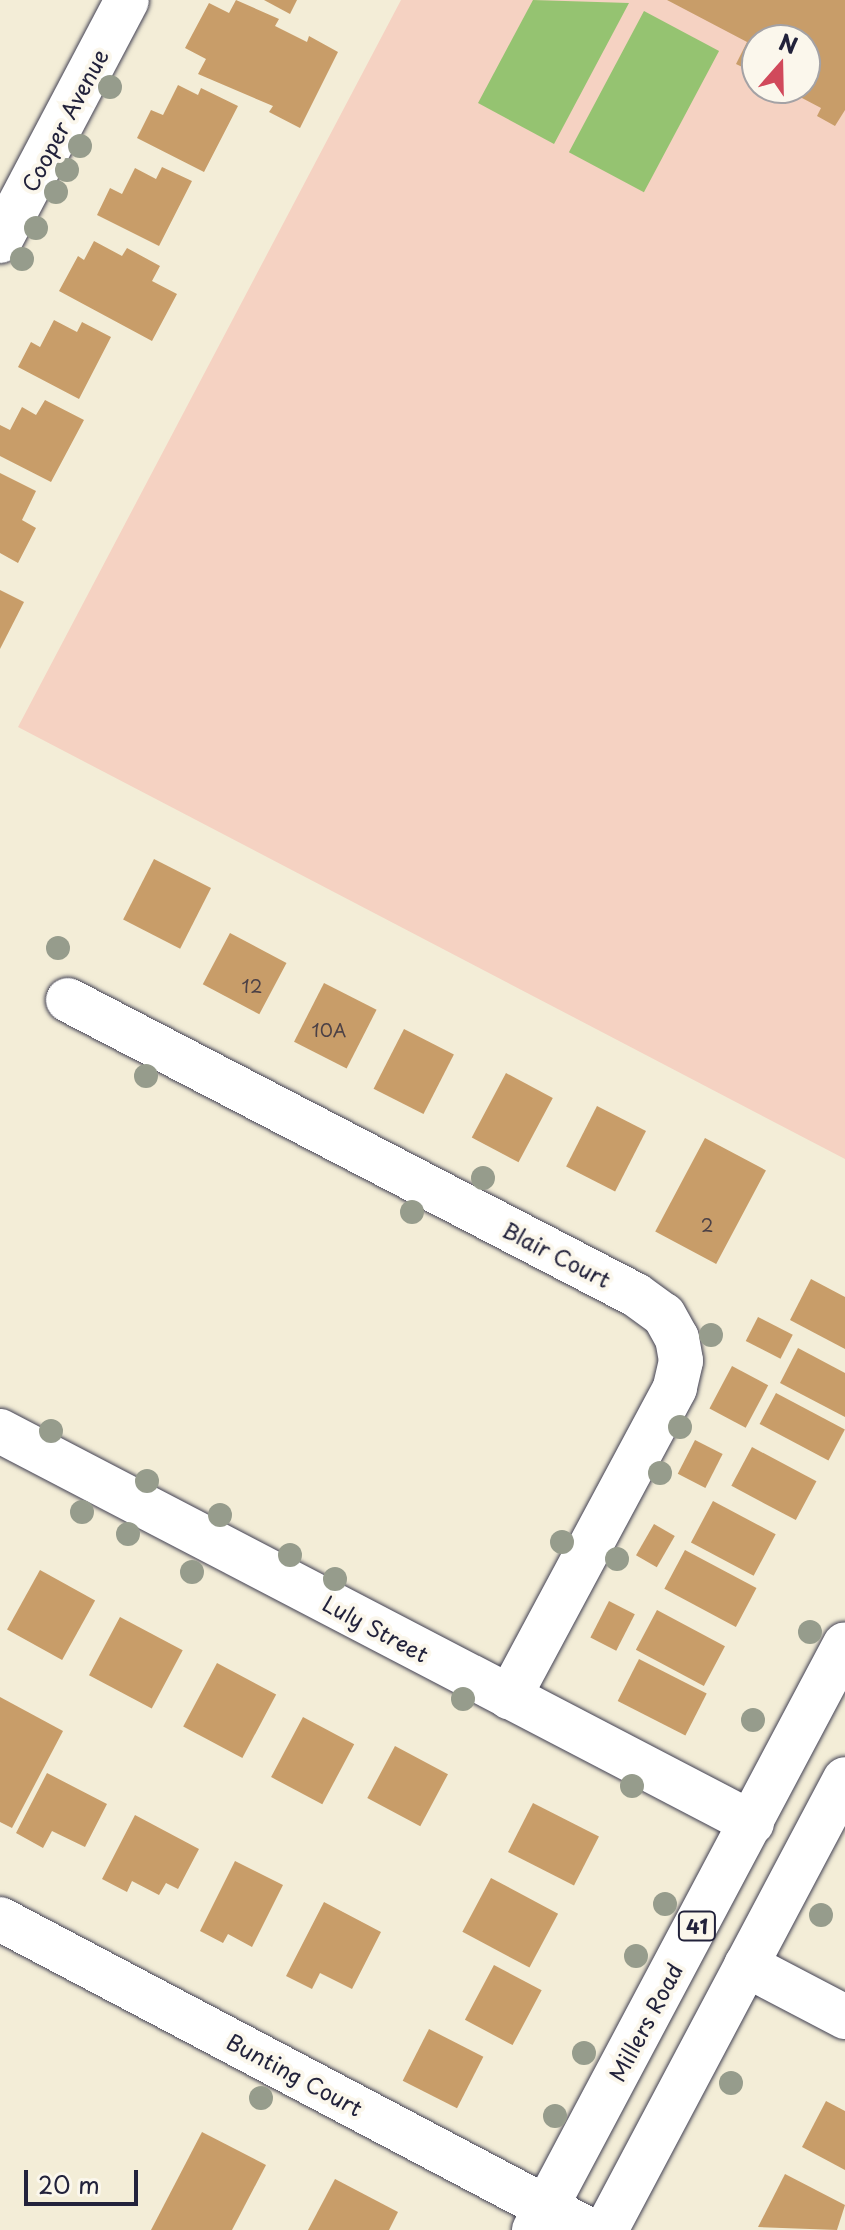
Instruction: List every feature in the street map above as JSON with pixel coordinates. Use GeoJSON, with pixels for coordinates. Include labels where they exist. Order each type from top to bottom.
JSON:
{"type":"FeatureCollection","features":[{"type":"Feature","properties":{"kind":"street","name":"Cooper Avenue"},"geometry":{"type":"LineString","coordinates":[[0,241],[127,0]]}},
{"type":"Feature","properties":{"kind":"street","name":"Blair Court"},"geometry":{"type":"LineString","coordinates":[[68,1000],[636,1295],[664,1315],[677,1338],[681,1361],[675,1388],[509,1697]]}},
{"type":"Feature","properties":{"kind":"street","name":"Luly Street"},"geometry":{"type":"LineString","coordinates":[[0,1431],[752,1823]]}},
{"type":"Feature","properties":{"kind":"street","name":"Millers Road"},"geometry":{"type":"LineString","coordinates":[[540,2218],[845,1644]]}},
{"type":"Feature","properties":{"kind":"street"},"geometry":{"type":"LineString","coordinates":[[606,2230],[845,1779]]}},
{"type":"Feature","properties":{"kind":"street","name":"Bunting Court"},"geometry":{"type":"LineString","coordinates":[[0,1919],[540,2218],[589,2230]]}},
{"type":"Feature","properties":{"kind":"street"},"geometry":{"type":"LineString","coordinates":[[746,1965],[845,2017]]}},
{"type":"Feature","properties":{"kind":"shaded area"},"geometry":{"type":"Polygon","coordinates":[[[401,0],[845,0],[845,1159],[18,727],[401,0]]]}},
{"type":"Feature","properties":{"kind":"green space"},"geometry":{"type":"Polygon","coordinates":[[[533,0],[629,3],[554,144],[478,103],[533,0]]]}},
{"type":"Feature","properties":{"kind":"green space"},"geometry":{"type":"Polygon","coordinates":[[[644,11],[719,51],[644,192],[569,152],[644,11]]]}},
{"type":"Feature","properties":{"kind":"building"},"geometry":{"type":"Polygon","coordinates":[[[236,0],[279,19],[275,26],[307,42],[309,36],[338,52],[300,128],[269,112],[273,106],[198,74],[206,59],[185,48],[209,3],[229,13],[236,0]]]}},
{"type":"Feature","properties":{"kind":"building"},"geometry":{"type":"Polygon","coordinates":[[[264,0],[297,0],[290,14],[264,0]]]}},
{"type":"Feature","properties":{"kind":"building"},"geometry":{"type":"Polygon","coordinates":[[[667,0],[845,0],[845,110],[835,126],[817,116],[821,108],[813,104],[821,104],[821,24],[741,24],[741,39],[667,0]]]}},
{"type":"Feature","properties":{"kind":"building"},"geometry":{"type":"Polygon","coordinates":[[[178,85],[198,95],[201,88],[238,106],[204,172],[137,138],[151,110],[163,115],[178,85]]]}},
{"type":"Feature","properties":{"kind":"building"},"geometry":{"type":"Polygon","coordinates":[[[162,167],[192,181],[159,246],[97,215],[110,188],[122,194],[135,168],[156,179],[162,167]]]}},
{"type":"Feature","properties":{"kind":"building"},"geometry":{"type":"Polygon","coordinates":[[[94,241],[122,256],[127,248],[160,266],[152,281],[177,294],[152,341],[59,291],[78,256],[84,260],[94,241]]]}},
{"type":"Feature","properties":{"kind":"building"},"geometry":{"type":"Polygon","coordinates":[[[54,320],[77,332],[82,322],[111,337],[79,399],[18,367],[31,342],[40,347],[54,320]]]}},
{"type":"Feature","properties":{"kind":"building"},"geometry":{"type":"Polygon","coordinates":[[[45,400],[84,420],[51,482],[0,456],[0,425],[10,430],[22,407],[36,415],[45,400]]]}},
{"type":"Feature","properties":{"kind":"building"},"geometry":{"type":"Polygon","coordinates":[[[0,473],[36,491],[22,520],[36,528],[18,563],[0,553],[0,473]]]}},
{"type":"Feature","properties":{"kind":"building"},"geometry":{"type":"Polygon","coordinates":[[[0,590],[24,602],[0,649],[0,590]]]}},
{"type":"Feature","properties":{"kind":"building"},"geometry":{"type":"Polygon","coordinates":[[[154,859],[211,888],[180,949],[123,920],[154,859]]]}},
{"type":"Feature","properties":{"kind":"building"},"geometry":{"type":"Polygon","coordinates":[[[230,933],[287,963],[259,1014],[203,984],[230,933]]]}},
{"type":"Feature","properties":{"kind":"building"},"geometry":{"type":"Polygon","coordinates":[[[324,983],[377,1010],[347,1069],[294,1042],[324,983]]]}},
{"type":"Feature","properties":{"kind":"building"},"geometry":{"type":"Polygon","coordinates":[[[404,1029],[454,1054],[423,1114],[374,1089],[404,1029]]]}},
{"type":"Feature","properties":{"kind":"building"},"geometry":{"type":"Polygon","coordinates":[[[506,1073],[553,1098],[519,1162],[472,1137],[506,1073]]]}},
{"type":"Feature","properties":{"kind":"building"},"geometry":{"type":"Polygon","coordinates":[[[597,1106],[646,1131],[615,1192],[566,1167],[597,1106]]]}},
{"type":"Feature","properties":{"kind":"building"},"geometry":{"type":"Polygon","coordinates":[[[705,1138],[766,1170],[716,1264],[655,1232],[705,1138]]]}},
{"type":"Feature","properties":{"kind":"building"},"geometry":{"type":"Polygon","coordinates":[[[811,1279],[845,1297],[845,1349],[790,1320],[811,1279]]]}},
{"type":"Feature","properties":{"kind":"building"},"geometry":{"type":"Polygon","coordinates":[[[758,1317],[793,1335],[780,1359],[746,1341],[758,1317]]]}},
{"type":"Feature","properties":{"kind":"building"},"geometry":{"type":"Polygon","coordinates":[[[798,1348],[845,1373],[845,1417],[780,1383],[798,1348]]]}},
{"type":"Feature","properties":{"kind":"building"},"geometry":{"type":"Polygon","coordinates":[[[732,1366],[768,1385],[746,1428],[709,1408],[732,1366]]]}},
{"type":"Feature","properties":{"kind":"building"},"geometry":{"type":"Polygon","coordinates":[[[776,1393],[845,1430],[828,1461],[760,1424],[776,1393]]]}},
{"type":"Feature","properties":{"kind":"building"},"geometry":{"type":"Polygon","coordinates":[[[695,1440],[723,1454],[705,1488],[678,1474],[695,1440]]]}},
{"type":"Feature","properties":{"kind":"building"},"geometry":{"type":"Polygon","coordinates":[[[752,1447],[816,1481],[796,1520],[731,1486],[752,1447]]]}},
{"type":"Feature","properties":{"kind":"building"},"geometry":{"type":"Polygon","coordinates":[[[713,1501],[776,1534],[754,1576],[691,1542],[713,1501]]]}},
{"type":"Feature","properties":{"kind":"building"},"geometry":{"type":"Polygon","coordinates":[[[654,1524],[675,1536],[657,1567],[636,1555],[654,1524]]]}},
{"type":"Feature","properties":{"kind":"building"},"geometry":{"type":"Polygon","coordinates":[[[685,1550],[757,1588],[736,1627],[664,1589],[685,1550]]]}},
{"type":"Feature","properties":{"kind":"building"},"geometry":{"type":"Polygon","coordinates":[[[40,1570],[95,1601],[62,1660],[7,1629],[40,1570]]]}},
{"type":"Feature","properties":{"kind":"building"},"geometry":{"type":"Polygon","coordinates":[[[609,1601],[635,1614],[616,1651],[590,1638],[609,1601]]]}},
{"type":"Feature","properties":{"kind":"building"},"geometry":{"type":"Polygon","coordinates":[[[657,1610],[725,1646],[704,1686],[636,1650],[657,1610]]]}},
{"type":"Feature","properties":{"kind":"building"},"geometry":{"type":"Polygon","coordinates":[[[120,1617],[183,1650],[152,1709],[89,1675],[120,1617]]]}},
{"type":"Feature","properties":{"kind":"building"},"geometry":{"type":"Polygon","coordinates":[[[639,1659],[707,1694],[685,1735],[618,1701],[639,1659]]]}},
{"type":"Feature","properties":{"kind":"building"},"geometry":{"type":"Polygon","coordinates":[[[217,1663],[276,1694],[242,1758],[183,1727],[217,1663]]]}},
{"type":"Feature","properties":{"kind":"building"},"geometry":{"type":"Polygon","coordinates":[[[0,1697],[63,1731],[12,1828],[0,1822],[0,1697]]]}},
{"type":"Feature","properties":{"kind":"building"},"geometry":{"type":"Polygon","coordinates":[[[303,1717],[354,1744],[322,1804],[271,1777],[303,1717]]]}},
{"type":"Feature","properties":{"kind":"building"},"geometry":{"type":"Polygon","coordinates":[[[395,1746],[448,1774],[420,1826],[367,1798],[395,1746]]]}},
{"type":"Feature","properties":{"kind":"building"},"geometry":{"type":"Polygon","coordinates":[[[47,1773],[107,1804],[85,1847],[52,1831],[43,1848],[16,1833],[47,1773]]]}},
{"type":"Feature","properties":{"kind":"building"},"geometry":{"type":"Polygon","coordinates":[[[533,1803],[599,1837],[574,1886],[508,1852],[533,1803]]]}},
{"type":"Feature","properties":{"kind":"building"},"geometry":{"type":"Polygon","coordinates":[[[135,1815],[199,1849],[178,1889],[166,1883],[159,1895],[132,1881],[127,1892],[102,1879],[135,1815]]]}},
{"type":"Feature","properties":{"kind":"building"},"geometry":{"type":"Polygon","coordinates":[[[235,1861],[283,1885],[252,1947],[228,1934],[223,1943],[200,1931],[235,1861]]]}},
{"type":"Feature","properties":{"kind":"building"},"geometry":{"type":"Polygon","coordinates":[[[491,1878],[558,1914],[529,1968],[462,1932],[491,1878]]]}},
{"type":"Feature","properties":{"kind":"building"},"geometry":{"type":"Polygon","coordinates":[[[324,1902],[381,1932],[352,1989],[320,1973],[312,1989],[286,1976],[324,1902]]]}},
{"type":"Feature","properties":{"kind":"building"},"geometry":{"type":"Polygon","coordinates":[[[494,1965],[542,1990],[513,2045],[465,2020],[494,1965]]]}},
{"type":"Feature","properties":{"kind":"building"},"geometry":{"type":"Polygon","coordinates":[[[429,2029],[483,2057],[457,2108],[403,2081],[429,2029]]]}},
{"type":"Feature","properties":{"kind":"building"},"geometry":{"type":"Polygon","coordinates":[[[826,2101],[845,2111],[845,2170],[802,2147],[826,2101]]]}},
{"type":"Feature","properties":{"kind":"building"},"geometry":{"type":"Polygon","coordinates":[[[202,2132],[266,2165],[232,2230],[151,2230],[202,2132]]]}},
{"type":"Feature","properties":{"kind":"building"},"geometry":{"type":"Polygon","coordinates":[[[785,2174],[845,2205],[837,2230],[758,2227],[785,2174]]]}},
{"type":"Feature","properties":{"kind":"building"},"geometry":{"type":"Polygon","coordinates":[[[335,2179],[398,2212],[389,2230],[308,2230],[335,2179]]]}}]}
